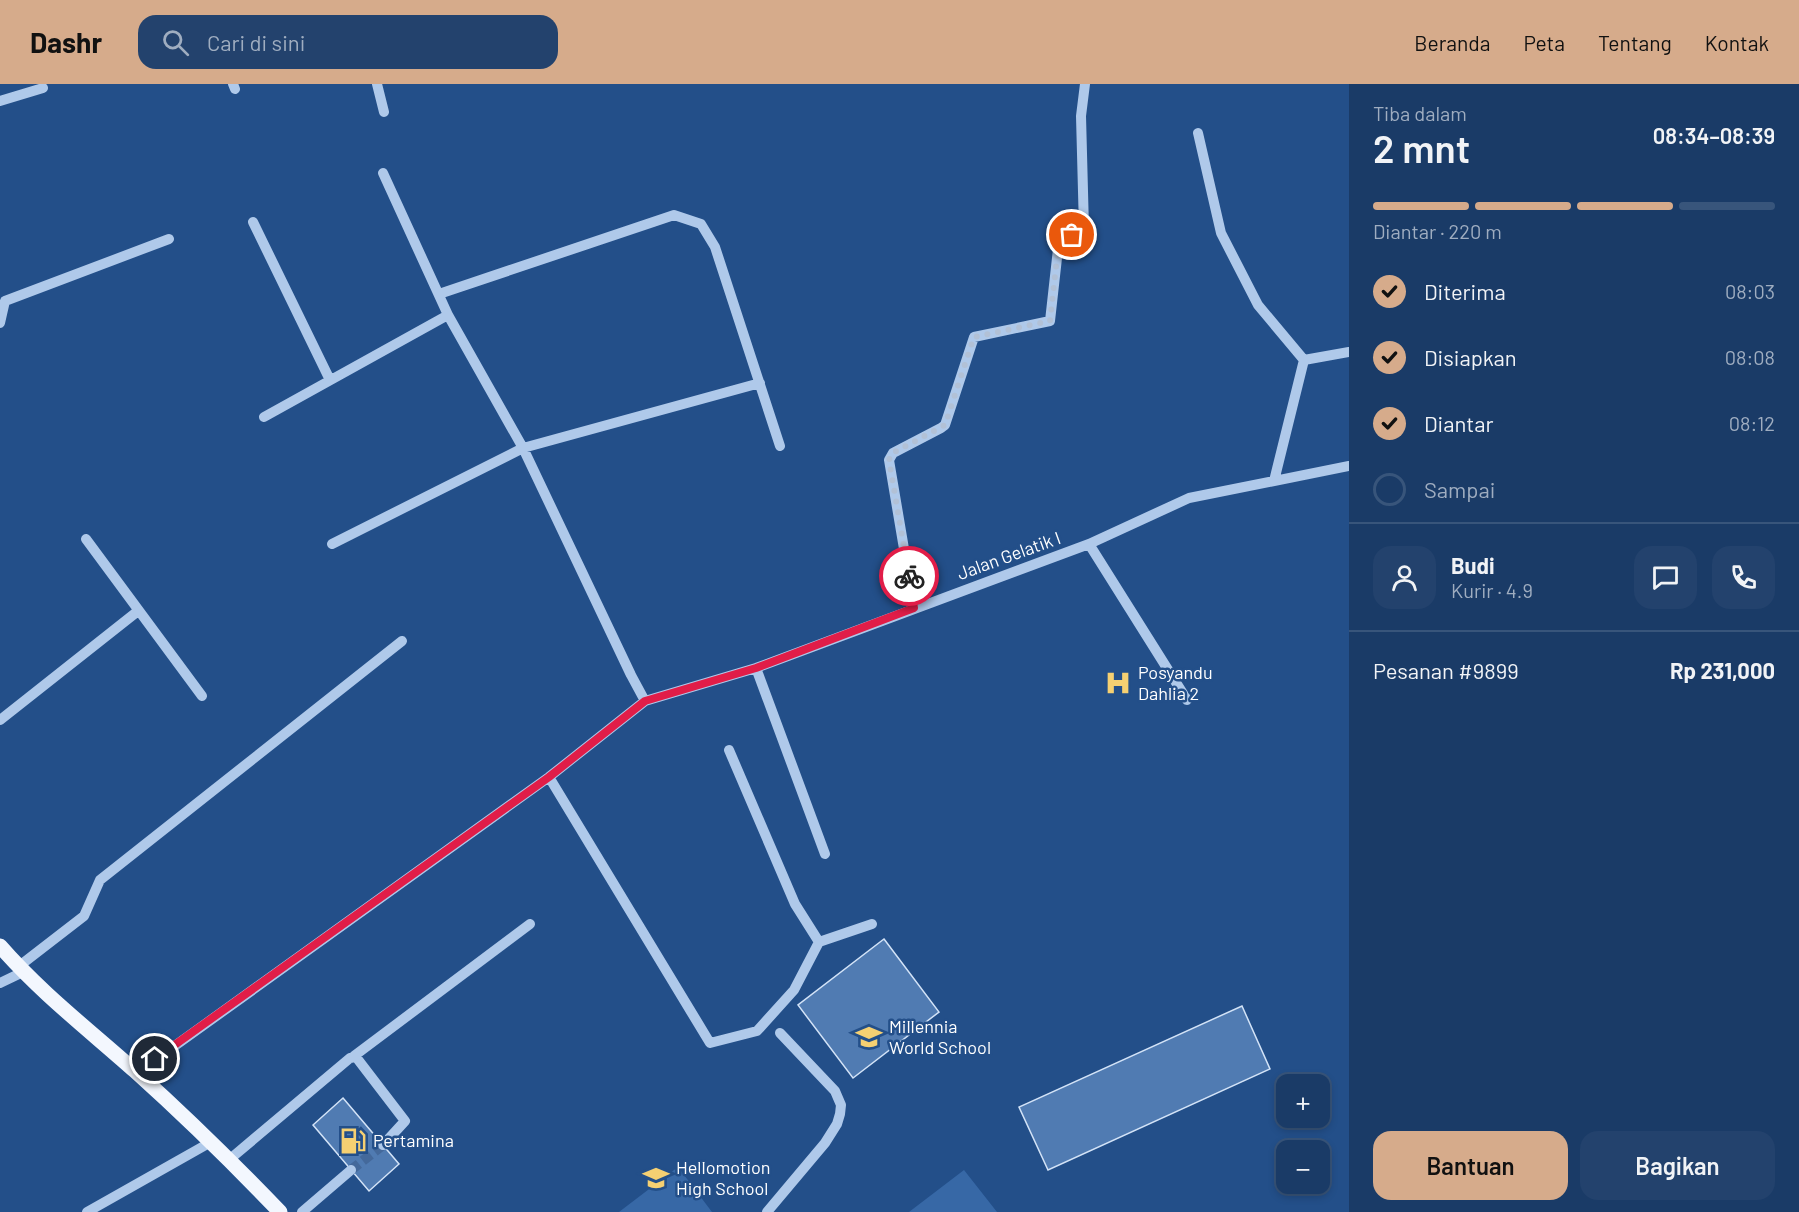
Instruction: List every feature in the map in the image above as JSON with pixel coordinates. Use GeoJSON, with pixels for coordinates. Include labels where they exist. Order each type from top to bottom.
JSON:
{"type":"FeatureCollection","features":[{"type":"Feature","properties":{"kind":"main road"},"geometry":{"type":"LineString","coordinates":[[0,946],[21,969],[137,1072],[230,1159],[280,1212]]}},
{"type":"Feature","properties":{"kind":"street"},"geometry":{"type":"LineString","coordinates":[[377,84],[384,112]]}},
{"type":"Feature","properties":{"kind":"street"},"geometry":{"type":"LineString","coordinates":[[914,608],[889,460],[893,453],[945,425],[974,337],[1050,321],[1059,240],[1084,229],[1081,116],[1085,84]]}},
{"type":"Feature","properties":{"kind":"street"},"geometry":{"type":"LineString","coordinates":[[0,101],[43,88]]}},
{"type":"Feature","properties":{"kind":"street"},"geometry":{"type":"LineString","coordinates":[[1198,133],[1221,233],[1258,305],[1304,360]]}},
{"type":"Feature","properties":{"kind":"street"},"geometry":{"type":"LineString","coordinates":[[383,172],[448,315],[524,448],[645,701]]}},
{"type":"Feature","properties":{"kind":"street"},"geometry":{"type":"LineString","coordinates":[[439,294],[674,215],[701,224],[715,247],[780,446]]}},
{"type":"Feature","properties":{"kind":"street"},"geometry":{"type":"LineString","coordinates":[[253,222],[330,380]]}},
{"type":"Feature","properties":{"kind":"street"},"geometry":{"type":"LineString","coordinates":[[0,323],[5,301],[169,239]]}},
{"type":"Feature","properties":{"kind":"street"},"geometry":{"type":"LineString","coordinates":[[264,417],[448,315]]}},
{"type":"Feature","properties":{"kind":"street"},"geometry":{"type":"LineString","coordinates":[[1304,360],[1349,352]]}},
{"type":"Feature","properties":{"kind":"street"},"geometry":{"type":"LineString","coordinates":[[1274,481],[1304,360]]}},
{"type":"Feature","properties":{"kind":"street"},"geometry":{"type":"LineString","coordinates":[[332,544],[524,448],[760,383]]}},
{"type":"Feature","properties":{"kind":"street","name":"Jalan Gelatik I"},"geometry":{"type":"LineString","coordinates":[[137,1072],[549,777],[645,701],[756,668],[1089,544],[1189,498],[1349,466]]}},
{"type":"Feature","properties":{"kind":"street"},"geometry":{"type":"LineString","coordinates":[[86,539],[202,696]]}},
{"type":"Feature","properties":{"kind":"street"},"geometry":{"type":"LineString","coordinates":[[1089,544],[1187,700]]}},
{"type":"Feature","properties":{"kind":"street"},"geometry":{"type":"LineString","coordinates":[[0,720],[138,611]]}},
{"type":"Feature","properties":{"kind":"street"},"geometry":{"type":"LineString","coordinates":[[0,984],[84,916],[100,880],[402,641]]}},
{"type":"Feature","properties":{"kind":"street"},"geometry":{"type":"LineString","coordinates":[[756,668],[825,854]]}},
{"type":"Feature","properties":{"kind":"street"},"geometry":{"type":"LineString","coordinates":[[729,750],[795,904],[819,942]]}},
{"type":"Feature","properties":{"kind":"street"},"geometry":{"type":"LineString","coordinates":[[549,777],[710,1043],[757,1031],[794,990],[819,942],[872,924]]}},
{"type":"Feature","properties":{"kind":"street"},"geometry":{"type":"LineString","coordinates":[[230,1159],[350,1058],[530,924]]}},
{"type":"Feature","properties":{"kind":"street"},"geometry":{"type":"LineString","coordinates":[[767,1212],[825,1143],[837,1124],[841,1105],[835,1091],[780,1033]]}},
{"type":"Feature","properties":{"kind":"street"},"geometry":{"type":"LineString","coordinates":[[354,1056],[405,1121],[383,1145]]}},
{"type":"Feature","properties":{"kind":"street"},"geometry":{"type":"LineString","coordinates":[[87,1212],[211,1142]]}},
{"type":"Feature","properties":{"kind":"street"},"geometry":{"type":"LineString","coordinates":[[302,1212],[351,1170]]}},
{"type":"Feature","properties":{"kind":"shaded area"},"geometry":{"type":"Polygon","coordinates":[[[678,1167],[712,1212],[619,1212],[678,1167]]]}},
{"type":"Feature","properties":{"kind":"shaded area"},"geometry":{"type":"Polygon","coordinates":[[[964,1170],[997,1212],[909,1212],[964,1170]]]}},
{"type":"Feature","properties":{"kind":"building"},"geometry":{"type":"Polygon","coordinates":[[[884,939],[939,1012],[853,1078],[798,1005],[884,939]]]}},
{"type":"Feature","properties":{"kind":"building"},"geometry":{"type":"Polygon","coordinates":[[[1242,1006],[1270,1069],[1048,1170],[1019,1107],[1242,1006]]]}},
{"type":"Feature","properties":{"kind":"building","name":"Pertamina"},"geometry":{"type":"Polygon","coordinates":[[[343,1098],[399,1164],[369,1191],[313,1125],[343,1098]]]}},
{"type":"Feature","properties":{"kind":"tunnel"},"geometry":{"type":"LineString","coordinates":[[351,1170],[383,1145]]}},
{"type":"Feature","properties":{"kind":"way so far"},"geometry":{"type":"LineString","coordinates":[[909,576],[889,460],[891,454],[945,425],[974,337],[1050,321],[1059,240],[1072,235]]}},
{"type":"Feature","properties":{"kind":"place","name":"Posyandu Dahlia 2"},"geometry":{"type":"Point","coordinates":[1118,683]}},
{"type":"Feature","properties":{"kind":"place","name":"Millennia World School"},"geometry":{"type":"Point","coordinates":[869,1037]}},
{"type":"Feature","properties":{"kind":"place","name":"Pertamina"},"geometry":{"type":"Point","coordinates":[353,1141]}},
{"type":"Feature","properties":{"kind":"place","name":"Hellomotion High School"},"geometry":{"type":"Point","coordinates":[656,1178]}},
{"type":"Feature","properties":{"kind":"route"},"geometry":{"type":"LineString","coordinates":[[155,1059],[549,777],[645,701],[756,668],[914,608],[909,576]]}}]}
